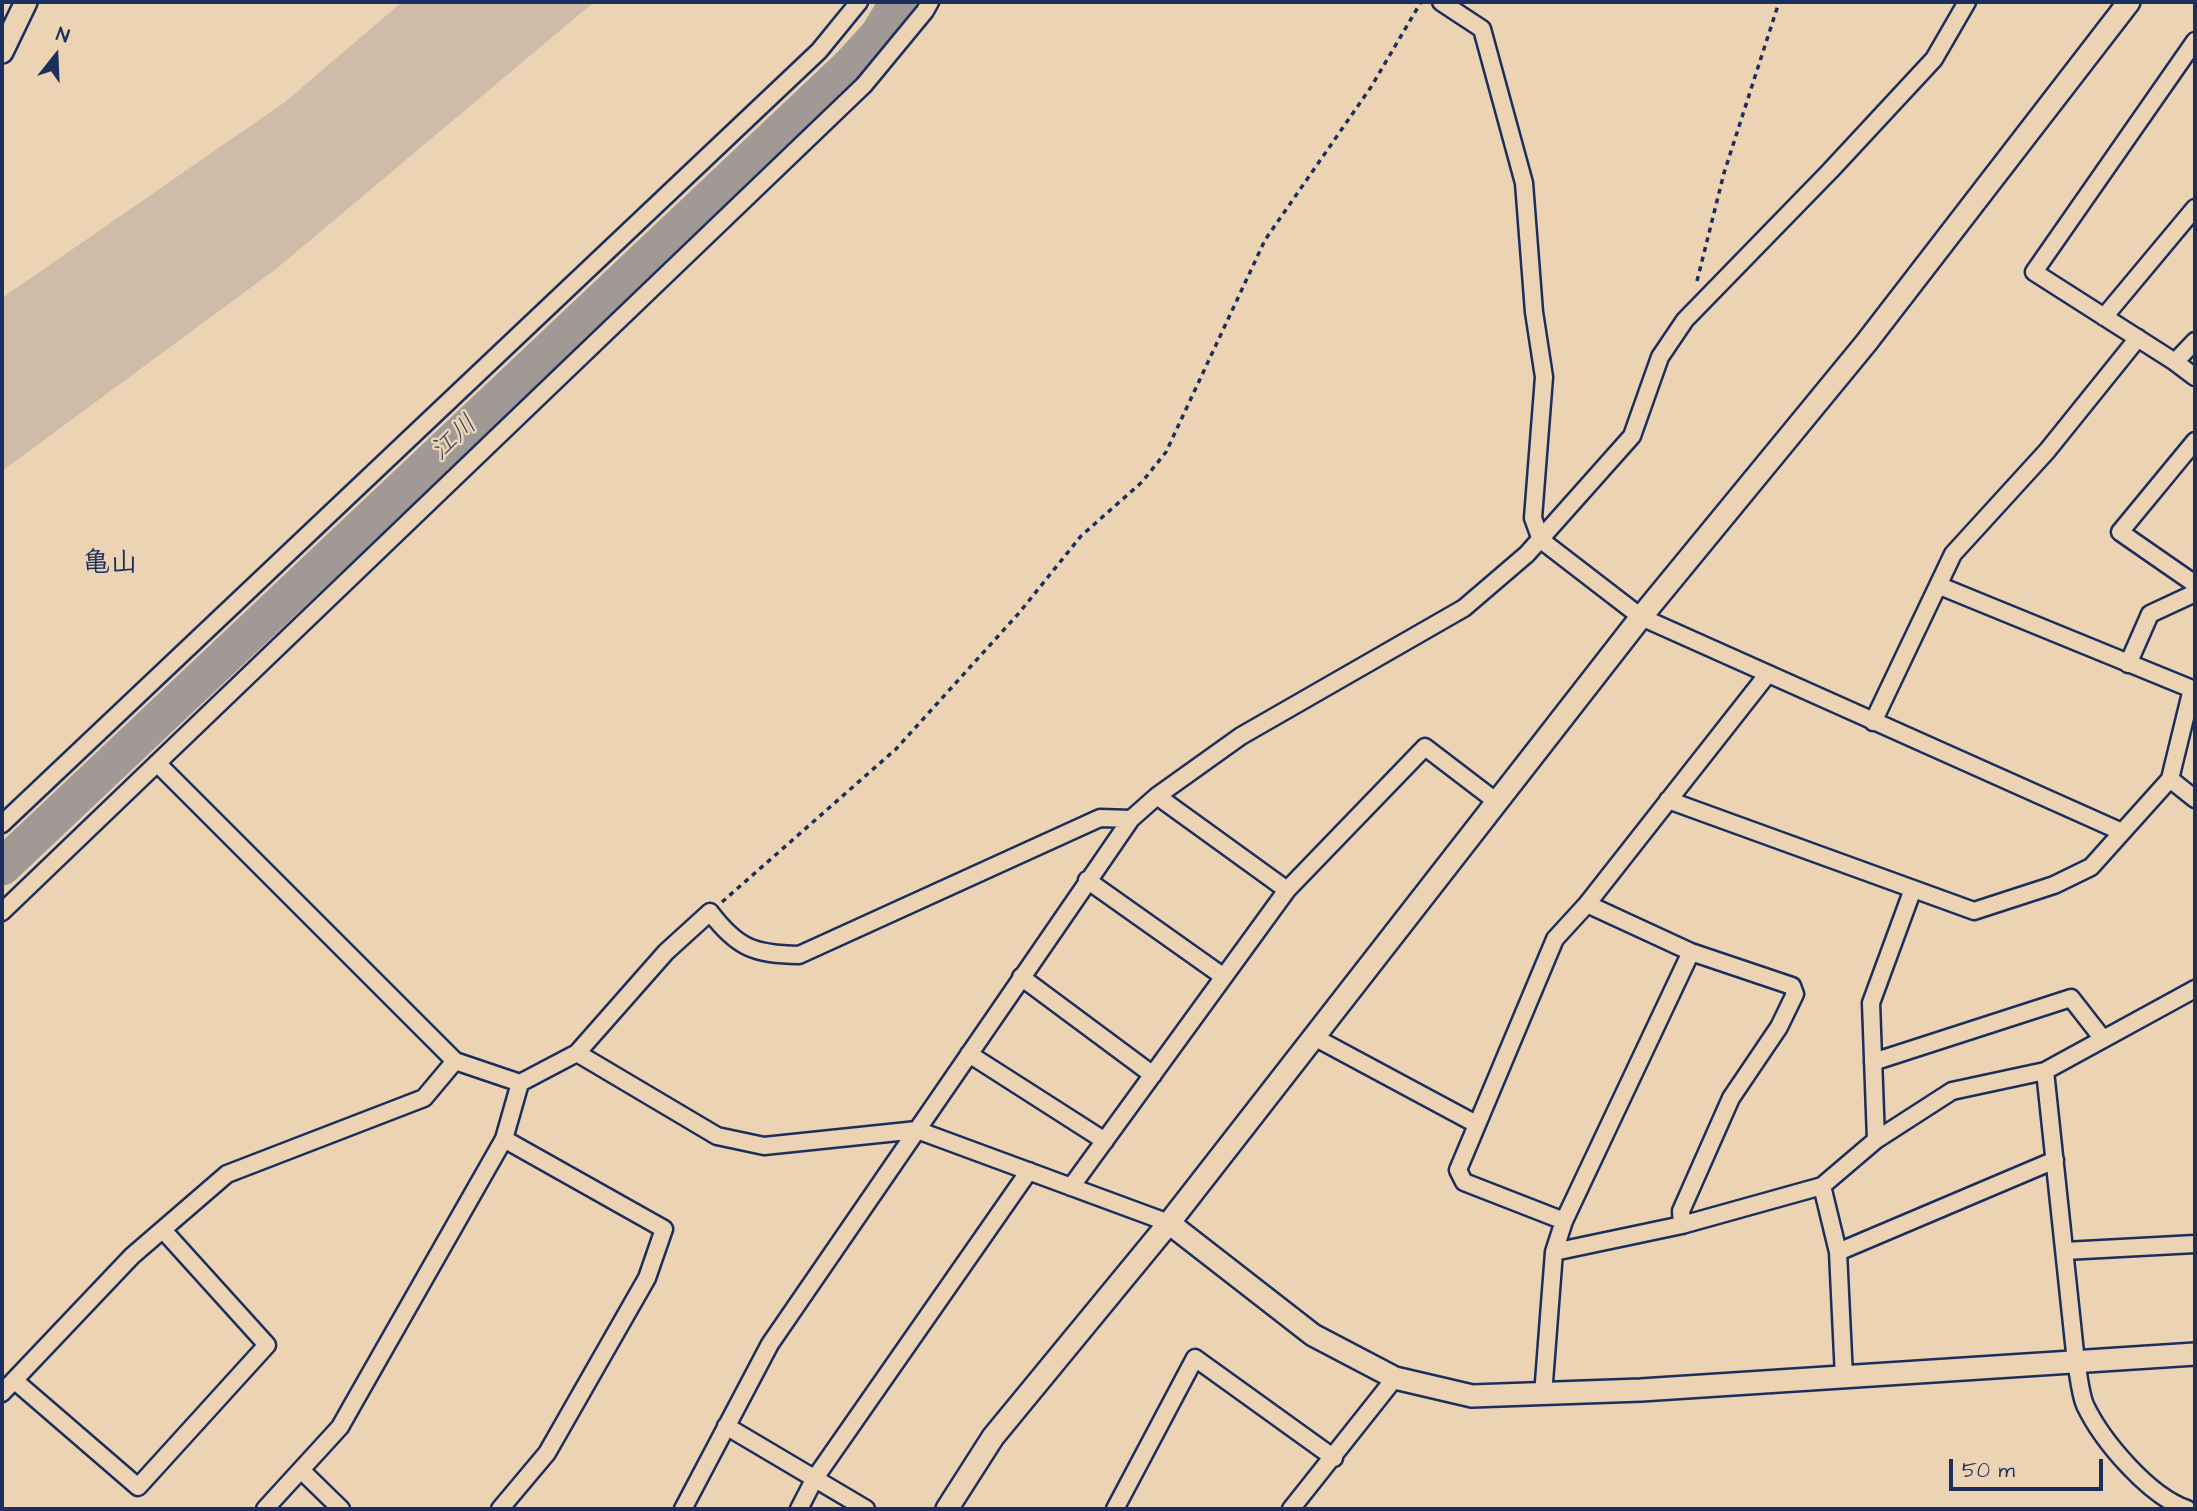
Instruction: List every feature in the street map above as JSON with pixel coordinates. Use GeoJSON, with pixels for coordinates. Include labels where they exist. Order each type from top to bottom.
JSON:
{"type":"FeatureCollection","features":[{"type":"Feature","properties":{"kind":"street"},"geometry":{"type":"LineString","coordinates":[[2,52],[26,2]]}},
{"type":"Feature","properties":{"kind":"street"},"geometry":{"type":"LineString","coordinates":[[2,824],[819,51],[859,2]]}},
{"type":"Feature","properties":{"kind":"street"},"geometry":{"type":"LineString","coordinates":[[2,912],[864,85],[925,12],[930,2]]}},
{"type":"Feature","properties":{"kind":"street"},"geometry":{"type":"LineString","coordinates":[[1441,2],[1482,29],[1524,183],[1534,312],[1545,377],[1533,518],[1541,540],[1641,617],[2122,832]]}},
{"type":"Feature","properties":{"kind":"street"},"geometry":{"type":"LineString","coordinates":[[682,1509],[770,1344],[1131,819],[1157,796],[1241,736],[1464,608],[1541,540],[1632,436],[1660,357],[1685,320],[1934,59],[1967,2]]}},
{"type":"Feature","properties":{"kind":"street"},"geometry":{"type":"LineString","coordinates":[[947,1509],[993,1437],[1169,1223],[1641,617],[1867,343],[2129,2]]}},
{"type":"Feature","properties":{"kind":"street"},"geometry":{"type":"LineString","coordinates":[[2195,41],[2034,272],[2195,377]]}},
{"type":"Feature","properties":{"kind":"street"},"geometry":{"type":"LineString","coordinates":[[2104,317],[2195,208]]}},
{"type":"Feature","properties":{"kind":"street"},"geometry":{"type":"LineString","coordinates":[[1873,722],[1953,554],[2048,451],[2138,338]]}},
{"type":"Feature","properties":{"kind":"street"},"geometry":{"type":"LineString","coordinates":[[2175,362],[2195,341]]}},
{"type":"Feature","properties":{"kind":"street"},"geometry":{"type":"LineString","coordinates":[[2195,441],[2120,532],[2195,584]]}},
{"type":"Feature","properties":{"kind":"street"},"geometry":{"type":"LineString","coordinates":[[1668,800],[1974,911],[2054,885],[2091,867],[2170,779],[2192,689],[1940,586]]}},
{"type":"Feature","properties":{"kind":"street"},"geometry":{"type":"LineString","coordinates":[[2128,664],[2150,614],[2195,593]]}},
{"type":"Feature","properties":{"kind":"street"},"geometry":{"type":"LineString","coordinates":[[1564,1221],[1464,1182],[1458,1170],[1555,939],[1587,904],[1767,675]]}},
{"type":"Feature","properties":{"kind":"street"},"geometry":{"type":"LineString","coordinates":[[1071,1187],[1287,890],[1425,747],[1497,802]]}},
{"type":"Feature","properties":{"kind":"street"},"geometry":{"type":"LineString","coordinates":[[157,763],[455,1061],[520,1083],[577,1054],[666,952],[710,912],[725,932],[761,954],[799,955],[1100,818],[1131,819]]}},
{"type":"Feature","properties":{"kind":"street"},"geometry":{"type":"LineString","coordinates":[[2170,779],[2195,799]]}},
{"type":"Feature","properties":{"kind":"street"},"geometry":{"type":"LineString","coordinates":[[1157,796],[1287,890]]}},
{"type":"Feature","properties":{"kind":"street"},"geometry":{"type":"LineString","coordinates":[[1087,880],[1224,977]]}},
{"type":"Feature","properties":{"kind":"street"},"geometry":{"type":"LineString","coordinates":[[1876,1140],[1871,1003],[1913,889]]}},
{"type":"Feature","properties":{"kind":"street"},"geometry":{"type":"LineString","coordinates":[[1587,904],[1690,952],[1792,986],[1795,994],[1779,1027],[1731,1098],[1681,1211],[1682,1225]]}},
{"type":"Feature","properties":{"kind":"street"},"geometry":{"type":"LineString","coordinates":[[1543,1395],[1553,1252],[1564,1221],[1690,952]]}},
{"type":"Feature","properties":{"kind":"street"},"geometry":{"type":"LineString","coordinates":[[1021,977],[1153,1075]]}},
{"type":"Feature","properties":{"kind":"street"},"geometry":{"type":"LineString","coordinates":[[1553,1252],[1682,1225],[1822,1186],[1876,1140],[1952,1091],[2045,1071],[2195,989]]}},
{"type":"Feature","properties":{"kind":"street"},"geometry":{"type":"LineString","coordinates":[[1873,1062],[2071,998],[2103,1040]]}},
{"type":"Feature","properties":{"kind":"street"},"geometry":{"type":"LineString","coordinates":[[1314,1037],[1476,1124]]}},
{"type":"Feature","properties":{"kind":"street"},"geometry":{"type":"LineString","coordinates":[[577,1054],[717,1136],[764,1146],[824,1142],[917,1130],[1169,1223],[1313,1335],[1395,1378],[1472,1396],[1543,1395],[2195,1354]]}},
{"type":"Feature","properties":{"kind":"street"},"geometry":{"type":"LineString","coordinates":[[969,1054],[1105,1141]]}},
{"type":"Feature","properties":{"kind":"street"},"geometry":{"type":"LineString","coordinates":[[2,1394],[132,1256],[227,1174],[425,1098],[455,1061]]}},
{"type":"Feature","properties":{"kind":"street"},"geometry":{"type":"LineString","coordinates":[[2045,1071],[2076,1363],[2084,1403],[2105,1440],[2140,1476],[2177,1506],[2187,1509]]}},
{"type":"Feature","properties":{"kind":"street"},"geometry":{"type":"LineString","coordinates":[[265,1509],[340,1427],[504,1139],[520,1083]]}},
{"type":"Feature","properties":{"kind":"street"},"geometry":{"type":"LineString","coordinates":[[500,1509],[547,1453],[647,1278],[664,1229],[504,1139]]}},
{"type":"Feature","properties":{"kind":"street"},"geometry":{"type":"LineString","coordinates":[[1838,1251],[2055,1160]]}},
{"type":"Feature","properties":{"kind":"street"},"geometry":{"type":"LineString","coordinates":[[799,1509],[815,1478],[1029,1171]]}},
{"type":"Feature","properties":{"kind":"street"},"geometry":{"type":"LineString","coordinates":[[1822,1186],[1838,1251],[1844,1377]]}},
{"type":"Feature","properties":{"kind":"street"},"geometry":{"type":"LineString","coordinates":[[14,1380],[138,1487],[267,1345],[163,1230]]}},
{"type":"Feature","properties":{"kind":"street"},"geometry":{"type":"LineString","coordinates":[[2066,1251],[2195,1244]]}},
{"type":"Feature","properties":{"kind":"street"},"geometry":{"type":"LineString","coordinates":[[1115,1509],[1195,1358],[1334,1458]]}},
{"type":"Feature","properties":{"kind":"street"},"geometry":{"type":"LineString","coordinates":[[1291,1509],[1395,1378]]}},
{"type":"Feature","properties":{"kind":"street"},"geometry":{"type":"LineString","coordinates":[[726,1426],[866,1509]]}},
{"type":"Feature","properties":{"kind":"street"},"geometry":{"type":"LineString","coordinates":[[302,1471],[341,1509]]}},
{"type":"Feature","properties":{"kind":"path"},"geometry":{"type":"LineString","coordinates":[[710,912],[896,749],[1019,614],[1080,537],[1142,482],[1166,452],[1265,240],[1371,87],[1420,2]]}},
{"type":"Feature","properties":{"kind":"path"},"geometry":{"type":"LineString","coordinates":[[1696,284],[1724,173],[1779,2]]}},
{"type":"Feature","properties":{"kind":"shaded area"},"geometry":{"type":"Polygon","coordinates":[[[402,2],[594,2],[276,269],[2,471],[2,298],[285,102],[402,2]]]}},
{"type":"Feature","properties":{"kind":"waterway","name":"江川"},"geometry":{"type":"LineString","coordinates":[[2,867],[851,65],[879,34],[898,2]]}},
{"type":"Feature","properties":{"kind":"district","name":"亀山"},"geometry":{"type":"Point","coordinates":[110,565]}}]}
